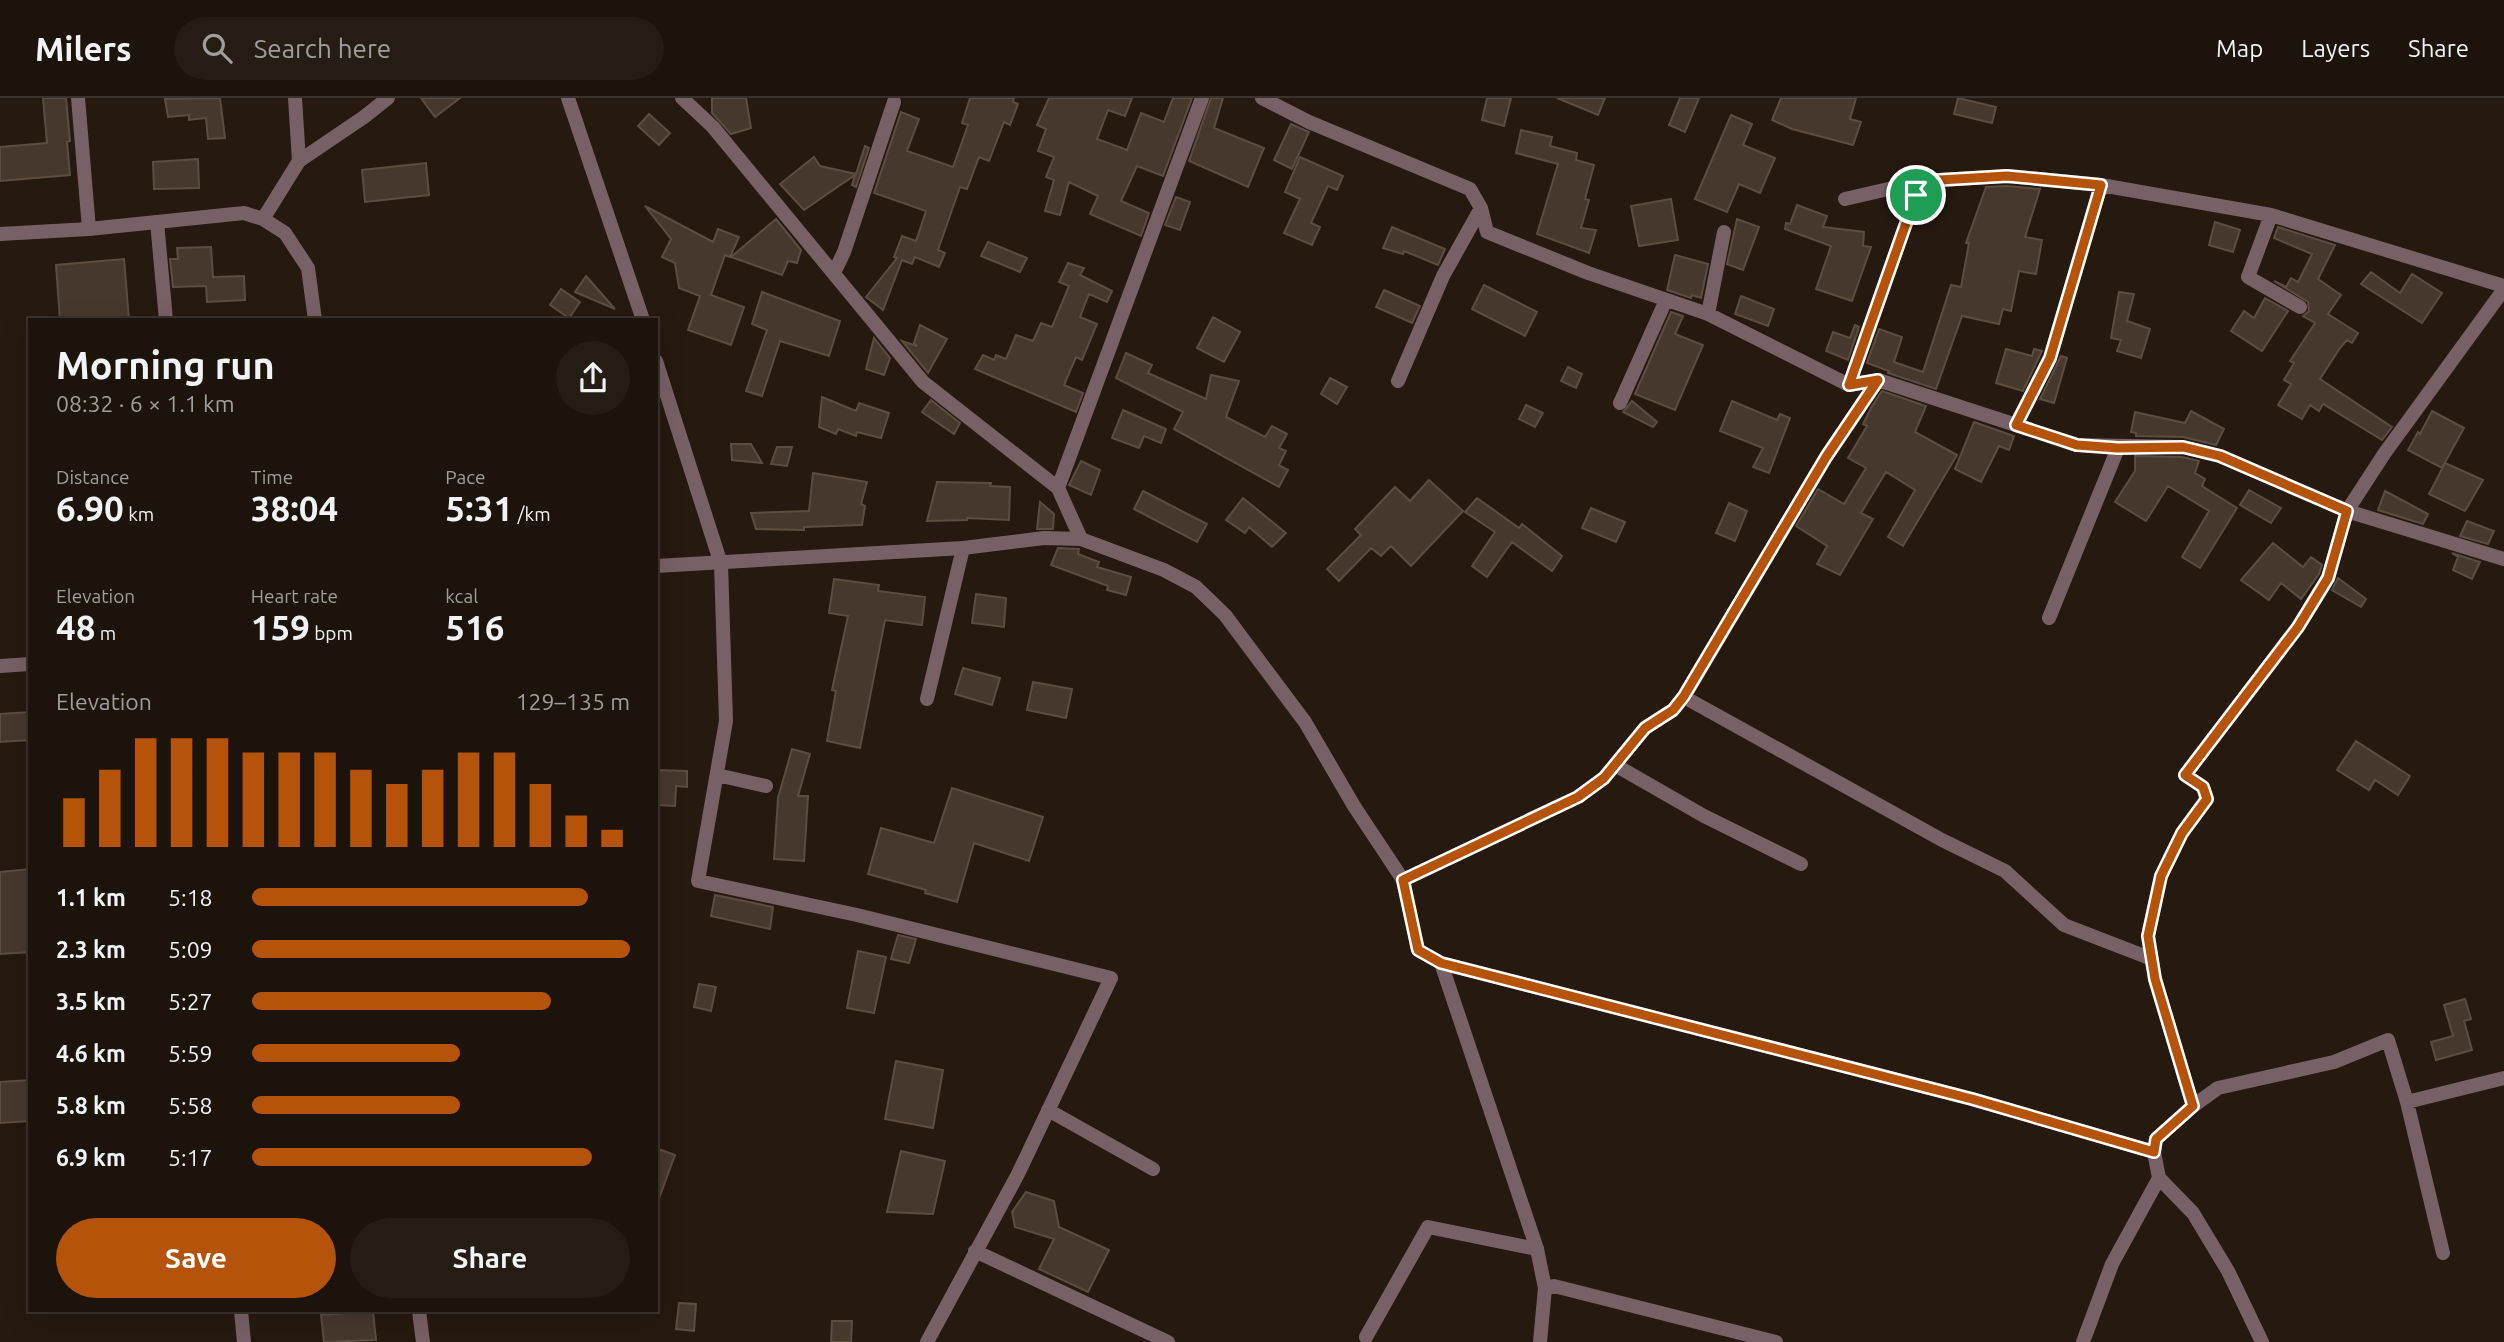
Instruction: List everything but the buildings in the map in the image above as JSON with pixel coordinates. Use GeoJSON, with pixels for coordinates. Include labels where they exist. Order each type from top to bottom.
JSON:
{"type":"FeatureCollection","features":[{"type":"Feature","properties":{"kind":"street"},"geometry":{"type":"LineString","coordinates":[[78,98],[89,229]]}},
{"type":"Feature","properties":{"kind":"street"},"geometry":{"type":"LineString","coordinates":[[295,98],[299,161]]}},
{"type":"Feature","properties":{"kind":"street"},"geometry":{"type":"LineString","coordinates":[[263,219],[299,161],[388,98]]}},
{"type":"Feature","properties":{"kind":"street"},"geometry":{"type":"LineString","coordinates":[[568,98],[642,318]]}},
{"type":"Feature","properties":{"kind":"street"},"geometry":{"type":"LineString","coordinates":[[682,98],[713,127],[923,382],[1058,488],[1081,539]]}},
{"type":"Feature","properties":{"kind":"street"},"geometry":{"type":"LineString","coordinates":[[1058,488],[1202,98]]}},
{"type":"Feature","properties":{"kind":"street"},"geometry":{"type":"LineString","coordinates":[[1262,98],[1309,122],[1470,189],[1481,208],[1487,232],[1588,273],[1708,314],[1849,385],[1878,380],[2077,445],[2118,448],[2183,447],[2220,456],[2347,511],[2504,559]]}},
{"type":"Feature","properties":{"kind":"street"},"geometry":{"type":"LineString","coordinates":[[834,273],[844,252],[894,102]]}},
{"type":"Feature","properties":{"kind":"street"},"geometry":{"type":"LineString","coordinates":[[1845,199],[1923,181],[2007,176],[2101,185],[2271,215],[2504,288],[2384,454],[2347,511],[2328,578],[2298,627],[2185,775],[2203,787],[2207,799],[2182,833],[2161,876],[2148,936],[2155,979],[2193,1106]]}},
{"type":"Feature","properties":{"kind":"street"},"geometry":{"type":"LineString","coordinates":[[1849,385],[1923,181]]}},
{"type":"Feature","properties":{"kind":"street"},"geometry":{"type":"LineString","coordinates":[[2016,425],[2050,358],[2101,185]]}},
{"type":"Feature","properties":{"kind":"street"},"geometry":{"type":"LineString","coordinates":[[1398,381],[1443,276],[1481,208]]}},
{"type":"Feature","properties":{"kind":"street"},"geometry":{"type":"LineString","coordinates":[[0,234],[89,229],[244,214],[263,219],[285,233],[307,268],[315,318]]}},
{"type":"Feature","properties":{"kind":"street"},"geometry":{"type":"LineString","coordinates":[[2271,215],[2248,277],[2300,307]]}},
{"type":"Feature","properties":{"kind":"street"},"geometry":{"type":"LineString","coordinates":[[157,222],[166,318]]}},
{"type":"Feature","properties":{"kind":"street"},"geometry":{"type":"LineString","coordinates":[[1708,314],[1724,232]]}},
{"type":"Feature","properties":{"kind":"street"},"geometry":{"type":"LineString","coordinates":[[1620,403],[1666,300]]}},
{"type":"Feature","properties":{"kind":"street"},"geometry":{"type":"LineString","coordinates":[[658,367],[721,564],[726,721],[698,881],[856,915],[1111,978],[1018,1174],[927,1342]]}},
{"type":"Feature","properties":{"kind":"street"},"geometry":{"type":"LineString","coordinates":[[1403,880],[1578,797],[1604,778],[1645,728],[1673,710],[1684,696],[1826,457],[1878,380]]}},
{"type":"Feature","properties":{"kind":"street"},"geometry":{"type":"LineString","coordinates":[[2049,618],[2118,448]]}},
{"type":"Feature","properties":{"kind":"street"},"geometry":{"type":"LineString","coordinates":[[658,566],[963,548],[1044,538],[1081,539],[1164,570],[1196,587],[1225,615],[1305,722],[1354,806],[1403,880],[1418,950],[1441,963],[1972,1099],[2154,1152]]}},
{"type":"Feature","properties":{"kind":"street"},"geometry":{"type":"LineString","coordinates":[[927,699],[963,548]]}},
{"type":"Feature","properties":{"kind":"street"},"geometry":{"type":"LineString","coordinates":[[0,666],[28,664]]}},
{"type":"Feature","properties":{"kind":"street"},"geometry":{"type":"LineString","coordinates":[[1684,696],[1942,840],[2005,871],[2064,925],[2152,959]]}},
{"type":"Feature","properties":{"kind":"street"},"geometry":{"type":"LineString","coordinates":[[1615,765],[1704,816],[1801,864]]}},
{"type":"Feature","properties":{"kind":"street"},"geometry":{"type":"LineString","coordinates":[[717,775],[766,786]]}},
{"type":"Feature","properties":{"kind":"street"},"geometry":{"type":"LineString","coordinates":[[1441,963],[1537,1248],[1545,1289],[1540,1342]]}},
{"type":"Feature","properties":{"kind":"street"},"geometry":{"type":"LineString","coordinates":[[2262,1342],[2228,1271],[2193,1213],[2159,1178],[2154,1152],[2156,1139],[2218,1088],[2334,1062],[2388,1040],[2407,1102],[2443,1253]]}},
{"type":"Feature","properties":{"kind":"street"},"geometry":{"type":"LineString","coordinates":[[2407,1102],[2504,1078]]}},
{"type":"Feature","properties":{"kind":"street"},"geometry":{"type":"LineString","coordinates":[[1048,1110],[1153,1169]]}},
{"type":"Feature","properties":{"kind":"street"},"geometry":{"type":"LineString","coordinates":[[2083,1342],[2112,1264],[2159,1178]]}},
{"type":"Feature","properties":{"kind":"street"},"geometry":{"type":"LineString","coordinates":[[1366,1337],[1428,1227],[1537,1248]]}},
{"type":"Feature","properties":{"kind":"street"},"geometry":{"type":"LineString","coordinates":[[975,1251],[1168,1342]]}},
{"type":"Feature","properties":{"kind":"street"},"geometry":{"type":"LineString","coordinates":[[1545,1289],[1554,1286],[1776,1342]]}},
{"type":"Feature","properties":{"kind":"street"},"geometry":{"type":"LineString","coordinates":[[242,1312],[244,1342]]}},
{"type":"Feature","properties":{"kind":"street"},"geometry":{"type":"LineString","coordinates":[[419,1312],[422,1342]]}},
{"type":"Feature","properties":{"kind":"route"},"geometry":{"type":"LineString","coordinates":[[2007,176],[2101,185],[2050,358],[2016,425],[2077,445],[2118,448],[2183,447],[2220,456],[2347,511],[2328,578],[2298,627],[2185,775],[2203,787],[2207,799],[2182,833],[2161,876],[2148,936],[2155,979],[2193,1106],[2156,1139],[2154,1152],[1972,1099],[1441,963],[1418,950],[1403,880],[1578,797],[1604,778],[1645,728],[1673,710],[1684,696],[1826,457],[1878,380],[1849,385],[1916,195],[1923,181],[2007,176]]}}]}
